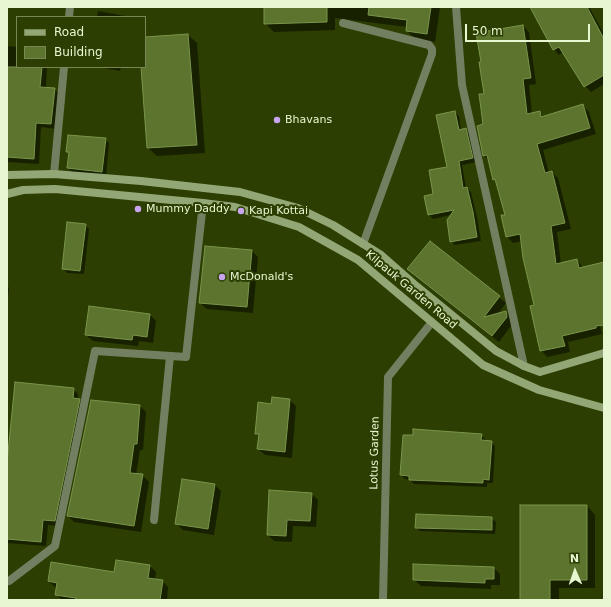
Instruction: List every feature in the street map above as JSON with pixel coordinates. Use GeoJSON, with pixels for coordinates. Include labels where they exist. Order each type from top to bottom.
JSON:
{"type":"FeatureCollection","features":[{"type":"Feature","properties":{"kind":"main road"},"geometry":{"type":"LineString","coordinates":[[7,175],[54,174],[141,181],[240,192],[298,208],[333,225],[381,255],[496,351],[524,366],[540,372],[604,353]]}},
{"type":"Feature","properties":{"kind":"main road","name":"Kilpauk Garden Road"},"geometry":{"type":"LineString","coordinates":[[7,194],[23,190],[55,189],[203,203],[235,207],[299,227],[358,260],[483,365],[539,390],[604,408]]}},
{"type":"Feature","properties":{"kind":"street"},"geometry":{"type":"LineString","coordinates":[[456,7],[462,86],[524,366]]}},
{"type":"Feature","properties":{"kind":"street"},"geometry":{"type":"LineString","coordinates":[[343,23],[428,45],[432,49],[432,54],[363,244]]}},
{"type":"Feature","properties":{"kind":"street"},"geometry":{"type":"LineString","coordinates":[[54,174],[64,68]]}},
{"type":"Feature","properties":{"kind":"street"},"geometry":{"type":"LineString","coordinates":[[9,581],[55,546],[95,351],[186,357],[203,203]]}},
{"type":"Feature","properties":{"kind":"street","name":"Lotus Garden"},"geometry":{"type":"LineString","coordinates":[[383,600],[388,377],[432,322]]}},
{"type":"Feature","properties":{"kind":"street"},"geometry":{"type":"LineString","coordinates":[[154,520],[170,356]]}},
{"type":"Feature","properties":{"kind":"building"},"geometry":{"type":"Polygon","coordinates":[[[264,7],[327,7],[327,22],[264,24],[264,7]]]}},
{"type":"Feature","properties":{"kind":"building"},"geometry":{"type":"Polygon","coordinates":[[[369,7],[431,7],[427,34],[406,31],[407,20],[368,15],[369,7]]]}},
{"type":"Feature","properties":{"kind":"building"},"geometry":{"type":"Polygon","coordinates":[[[530,7],[587,7],[604,39],[604,75],[584,87],[559,47],[553,50],[530,7]]]}},
{"type":"Feature","properties":{"kind":"building"},"geometry":{"type":"Polygon","coordinates":[[[523,25],[531,78],[523,79],[527,114],[540,111],[541,117],[583,104],[590,128],[537,144],[545,173],[552,171],[565,223],[551,226],[556,264],[577,259],[579,268],[604,262],[604,325],[562,336],[565,346],[540,351],[530,306],[534,305],[523,258],[520,234],[506,237],[501,215],[505,215],[495,179],[493,180],[487,155],[483,156],[477,126],[483,124],[479,94],[484,94],[476,33],[523,25]]]}},
{"type":"Feature","properties":{"kind":"building"},"geometry":{"type":"Polygon","coordinates":[[[188,34],[197,145],[147,148],[141,68],[146,68],[146,37],[188,34]]]}},
{"type":"Feature","properties":{"kind":"building"},"geometry":{"type":"Polygon","coordinates":[[[7,67],[42,68],[40,87],[55,88],[51,124],[36,123],[34,159],[7,157],[7,67]]]}},
{"type":"Feature","properties":{"kind":"building"},"geometry":{"type":"Polygon","coordinates":[[[455,111],[459,130],[466,128],[473,158],[459,161],[463,188],[467,187],[477,237],[450,242],[447,220],[454,210],[428,215],[424,196],[433,194],[429,170],[447,167],[436,115],[455,111]]]}},
{"type":"Feature","properties":{"kind":"building"},"geometry":{"type":"Polygon","coordinates":[[[68,135],[106,138],[102,172],[67,168],[69,152],[66,152],[68,135]]]}},
{"type":"Feature","properties":{"kind":"building"},"geometry":{"type":"Polygon","coordinates":[[[67,222],[86,224],[80,271],[62,269],[67,222]]]}},
{"type":"Feature","properties":{"kind":"building"},"geometry":{"type":"Polygon","coordinates":[[[430,241],[500,296],[484,317],[506,311],[507,317],[492,336],[407,269],[430,241]]]}},
{"type":"Feature","properties":{"kind":"building"},"geometry":{"type":"Polygon","coordinates":[[[205,246],[252,250],[247,307],[199,303],[205,246]]]}},
{"type":"Feature","properties":{"kind":"building"},"geometry":{"type":"Polygon","coordinates":[[[89,306],[150,314],[147,337],[133,335],[132,340],[85,335],[89,306]]]}},
{"type":"Feature","properties":{"kind":"building"},"geometry":{"type":"Polygon","coordinates":[[[15,382],[74,388],[73,398],[80,399],[55,521],[43,520],[41,542],[7,539],[7,463],[15,382]]]}},
{"type":"Feature","properties":{"kind":"building"},"geometry":{"type":"Polygon","coordinates":[[[272,397],[290,399],[285,452],[257,449],[259,434],[255,434],[258,402],[271,404],[272,397]]]}},
{"type":"Feature","properties":{"kind":"building"},"geometry":{"type":"Polygon","coordinates":[[[91,400],[140,405],[137,444],[134,444],[130,473],[143,474],[134,526],[67,516],[91,400]]]}},
{"type":"Feature","properties":{"kind":"building"},"geometry":{"type":"Polygon","coordinates":[[[413,429],[482,434],[481,440],[492,441],[489,480],[483,479],[483,483],[409,480],[409,476],[400,475],[403,435],[413,435],[413,429]]]}},
{"type":"Feature","properties":{"kind":"building"},"geometry":{"type":"Polygon","coordinates":[[[182,479],[215,484],[208,529],[175,524],[182,479]]]}},
{"type":"Feature","properties":{"kind":"building"},"geometry":{"type":"Polygon","coordinates":[[[269,490],[312,493],[310,521],[287,520],[286,536],[267,535],[269,490]]]}},
{"type":"Feature","properties":{"kind":"building"},"geometry":{"type":"Polygon","coordinates":[[[520,505],[587,505],[587,580],[550,580],[550,600],[520,600],[520,505]]]}},
{"type":"Feature","properties":{"kind":"building"},"geometry":{"type":"Polygon","coordinates":[[[416,514],[492,517],[492,530],[415,528],[416,514]]]}},
{"type":"Feature","properties":{"kind":"building"},"geometry":{"type":"Polygon","coordinates":[[[116,560],[150,565],[148,578],[163,580],[160,600],[75,600],[76,598],[55,595],[57,583],[48,581],[51,562],[114,572],[116,560]]]}},
{"type":"Feature","properties":{"kind":"building"},"geometry":{"type":"Polygon","coordinates":[[[413,564],[494,567],[494,579],[485,579],[485,583],[413,580],[413,564]]]}},
{"type":"Feature","properties":{"kind":"place","name":"Bhavans"},"geometry":{"type":"Point","coordinates":[277,120]}},
{"type":"Feature","properties":{"kind":"place","name":"Mummy Daddy"},"geometry":{"type":"Point","coordinates":[138,209]}},
{"type":"Feature","properties":{"kind":"place","name":"Kapi Kottai"},"geometry":{"type":"Point","coordinates":[241,211]}},
{"type":"Feature","properties":{"kind":"place","name":"McDonald's"},"geometry":{"type":"Point","coordinates":[222,277]}}]}
